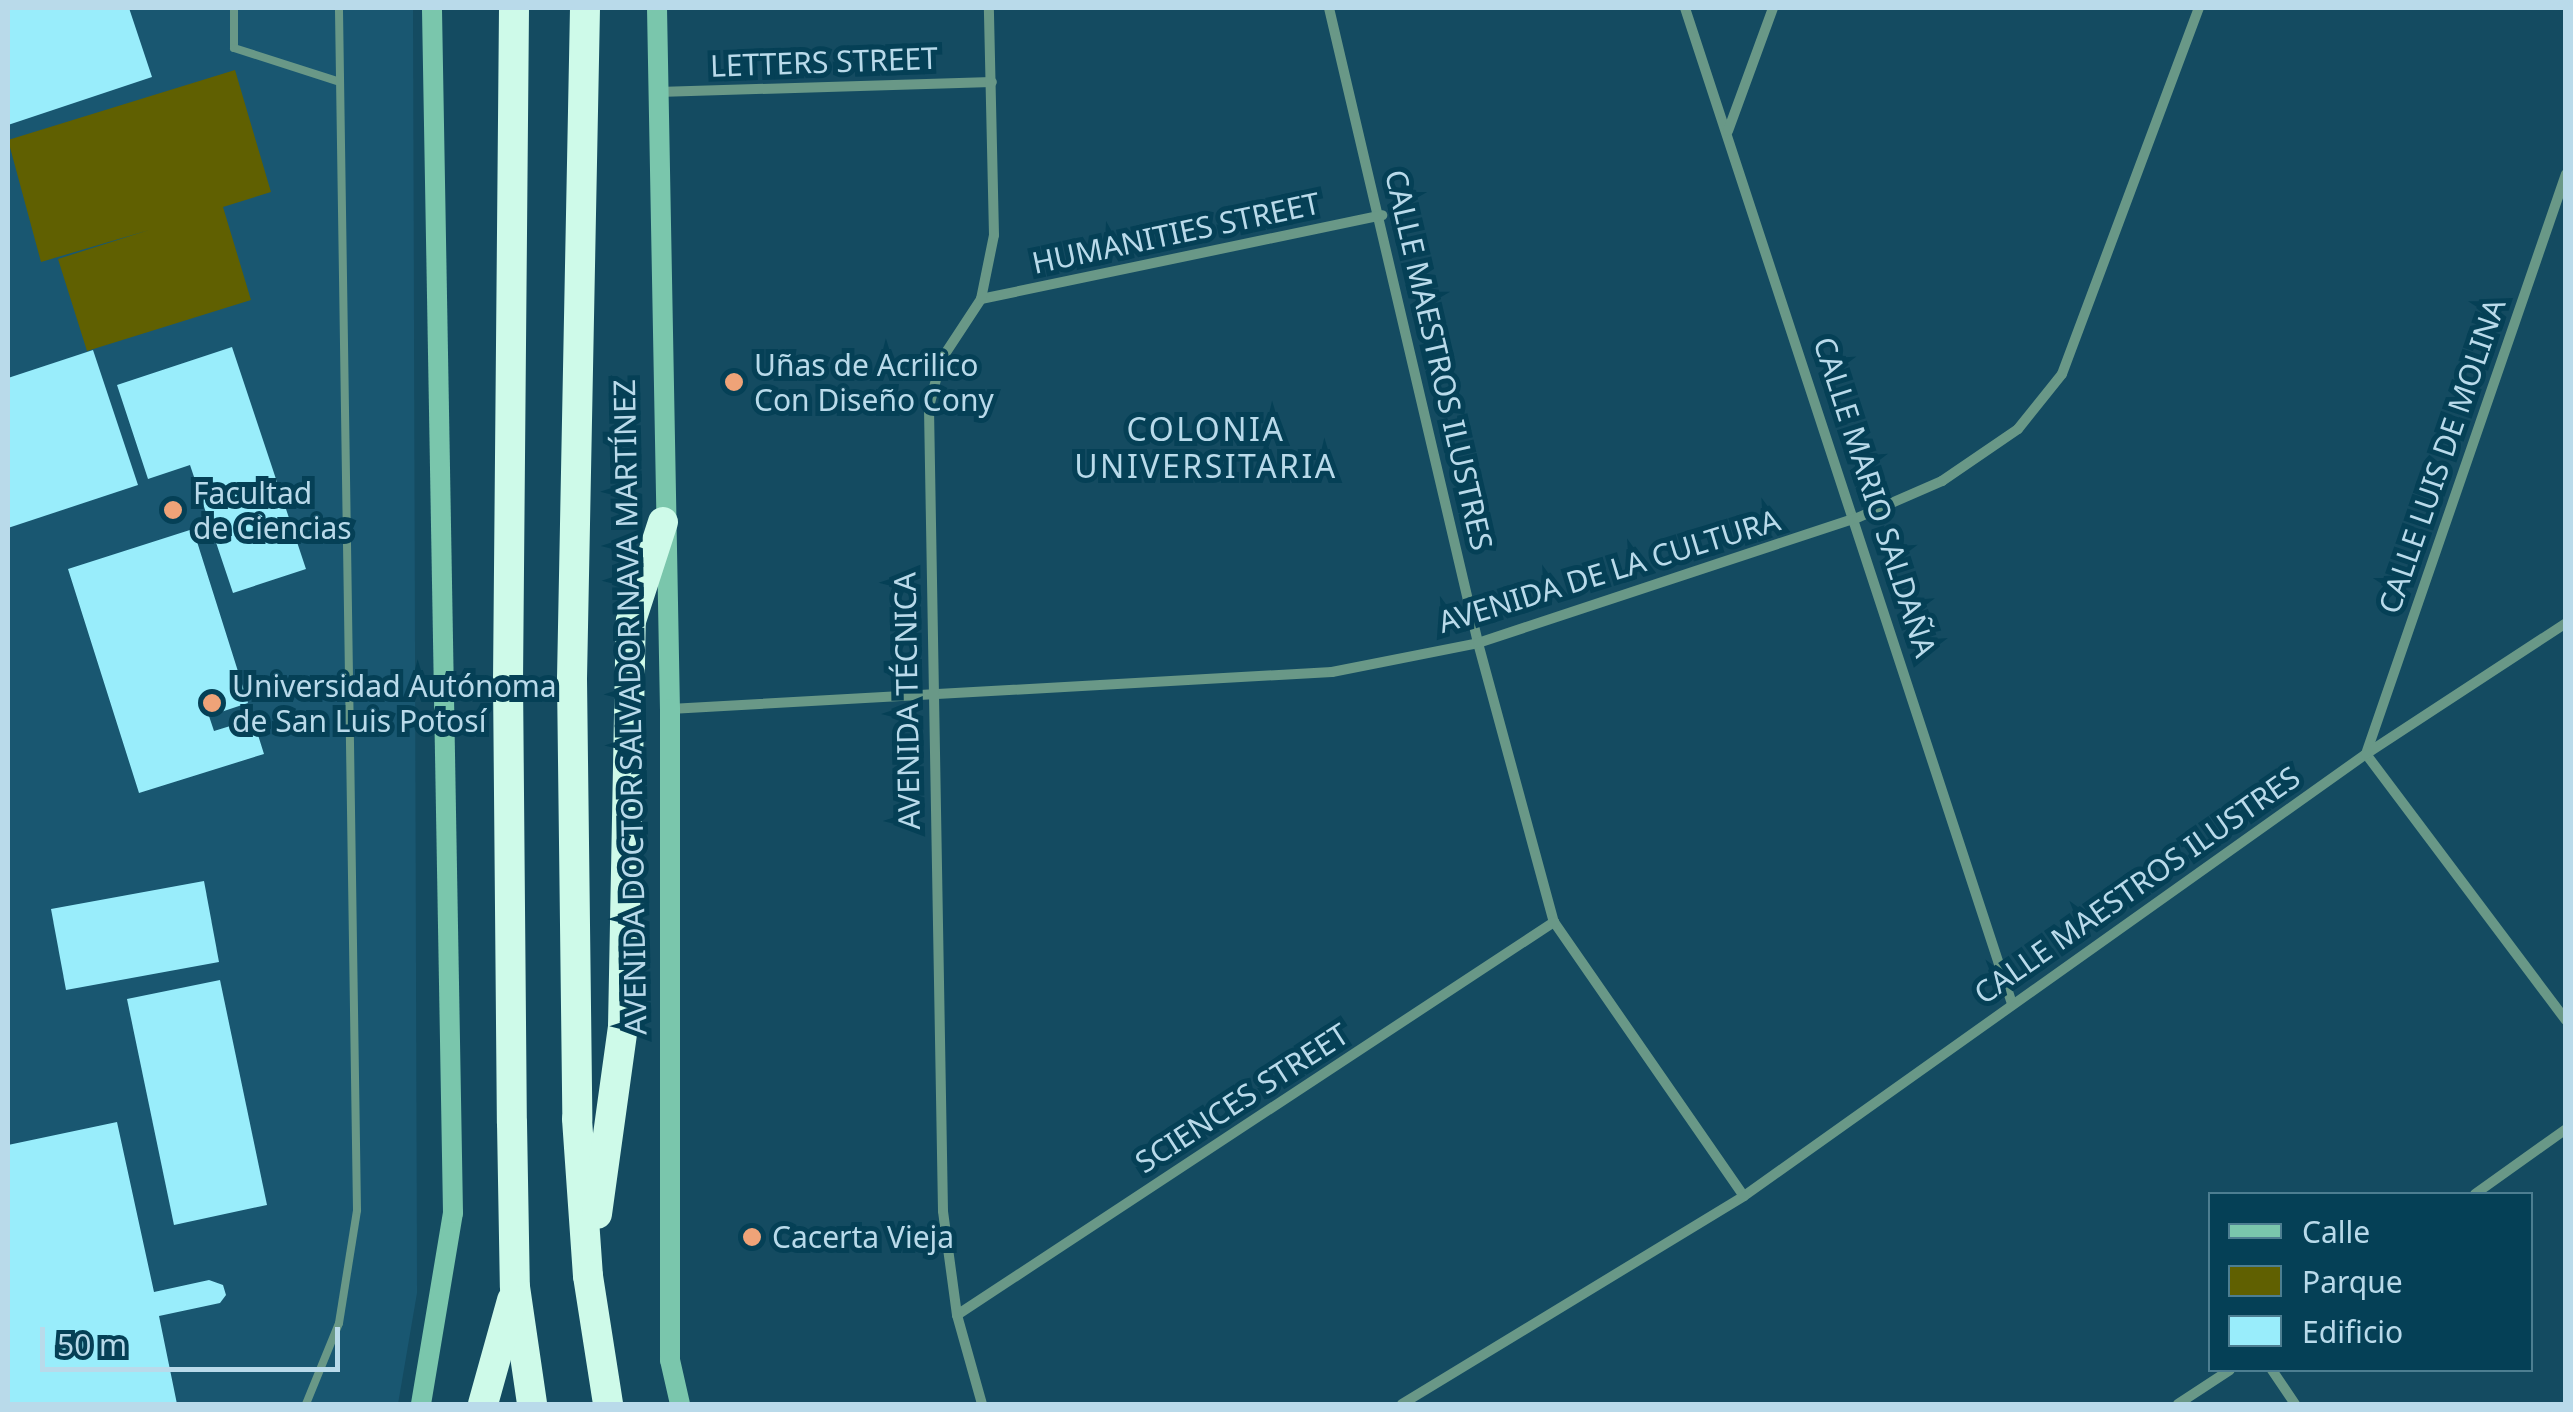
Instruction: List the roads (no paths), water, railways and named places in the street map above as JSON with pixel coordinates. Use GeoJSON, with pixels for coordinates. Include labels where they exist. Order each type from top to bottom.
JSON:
{"type":"FeatureCollection","features":[{"type":"Feature","properties":{"kind":"highway","name":"AVENIDA DOCTOR SALVADOR NAVA MARTÍNEZ"},"geometry":{"type":"LineString","coordinates":[[586,13],[572,679],[577,1119],[588,1276],[608,1404]]}},
{"type":"Feature","properties":{"kind":"highway"},"geometry":{"type":"LineString","coordinates":[[514,20],[508,698],[515,1287],[532,1404]]}},
{"type":"Feature","properties":{"kind":"highway"},"geometry":{"type":"LineString","coordinates":[[588,1276],[623,1027],[630,621],[663,522]]}},
{"type":"Feature","properties":{"kind":"highway"},"geometry":{"type":"LineString","coordinates":[[483,1404],[515,1287]]}},
{"type":"Feature","properties":{"kind":"main road"},"geometry":{"type":"LineString","coordinates":[[420,1404],[453,1213],[432,8]]}},
{"type":"Feature","properties":{"kind":"main road","name":"AVENIDA DOCTOR SALVADOR NAVA MARTÍNEZ"},"geometry":{"type":"LineString","coordinates":[[657,8],[663,522],[670,708],[670,1360],[680,1404]]}},
{"type":"Feature","properties":{"kind":"street","name":"AVENIDA TÉCNICA"},"geometry":{"type":"LineString","coordinates":[[982,1404],[957,1315],[943,1212],[931,696],[929,407],[942,360],[981,299],[994,235],[989,8]]}},
{"type":"Feature","properties":{"kind":"street","name":"CALLE MAESTROS ILUSTRES"},"geometry":{"type":"LineString","coordinates":[[1329,8],[1382,215],[1478,643],[1554,922],[1744,1196]]}},
{"type":"Feature","properties":{"kind":"street","name":"CALLE MARIO SALDAÑA"},"geometry":{"type":"LineString","coordinates":[[1686,8],[1858,518],[2012,1004]]}},
{"type":"Feature","properties":{"kind":"street"},"geometry":{"type":"LineString","coordinates":[[1727,132],[1773,8]]}},
{"type":"Feature","properties":{"kind":"street","name":"AVENIDA DE LA CULTURA"},"geometry":{"type":"LineString","coordinates":[[670,708],[1332,672],[1478,643],[1858,518],[1942,481],[2018,429],[2062,374],[2198,8]]}},
{"type":"Feature","properties":{"kind":"street","name":"LETTERS STREET"},"geometry":{"type":"LineString","coordinates":[[658,92],[992,82]]}},
{"type":"Feature","properties":{"kind":"street","name":"CALLE LUIS DE MOLINA"},"geometry":{"type":"LineString","coordinates":[[2366,754],[2566,174]]}},
{"type":"Feature","properties":{"kind":"street","name":"HUMANITIES STREET"},"geometry":{"type":"LineString","coordinates":[[981,299],[1382,215]]}},
{"type":"Feature","properties":{"kind":"street","name":"CALLE MAESTROS ILUSTRES"},"geometry":{"type":"LineString","coordinates":[[1402,1404],[1744,1196],[2366,754],[2566,623]]}},
{"type":"Feature","properties":{"kind":"street"},"geometry":{"type":"LineString","coordinates":[[2366,754],[2566,1020]]}},
{"type":"Feature","properties":{"kind":"street","name":"SCIENCES STREET"},"geometry":{"type":"LineString","coordinates":[[957,1315],[1554,922]]}},
{"type":"Feature","properties":{"kind":"street"},"geometry":{"type":"LineString","coordinates":[[2477,1192],[2566,1129]]}},
{"type":"Feature","properties":{"kind":"street"},"geometry":{"type":"LineString","coordinates":[[2178,1404],[2227,1372]]}},
{"type":"Feature","properties":{"kind":"street"},"geometry":{"type":"LineString","coordinates":[[2273,1372],[2295,1404]]}},
{"type":"Feature","properties":{"kind":"lane"},"geometry":{"type":"LineString","coordinates":[[234,8],[234,48],[340,82]]}},
{"type":"Feature","properties":{"kind":"lane"},"geometry":{"type":"LineString","coordinates":[[306,1404],[339,1323],[356,1210],[339,8]]}},
{"type":"Feature","properties":{"kind":"place","name":"Uñas de Acrilico Con Diseño Cony"},"geometry":{"type":"Point","coordinates":[734,382]}},
{"type":"Feature","properties":{"kind":"place","name":"Facultad de Ciencias"},"geometry":{"type":"Point","coordinates":[173,510]}},
{"type":"Feature","properties":{"kind":"place","name":"Universidad Autónoma de San Luis Potosí"},"geometry":{"type":"Point","coordinates":[212,703]}},
{"type":"Feature","properties":{"kind":"place","name":"Cacerta Vieja"},"geometry":{"type":"Point","coordinates":[752,1237]}},
{"type":"Feature","properties":{"kind":"district","name":"COLONIA UNIVERSITARIA"},"geometry":{"type":"Point","coordinates":[1206,448]}}]}
